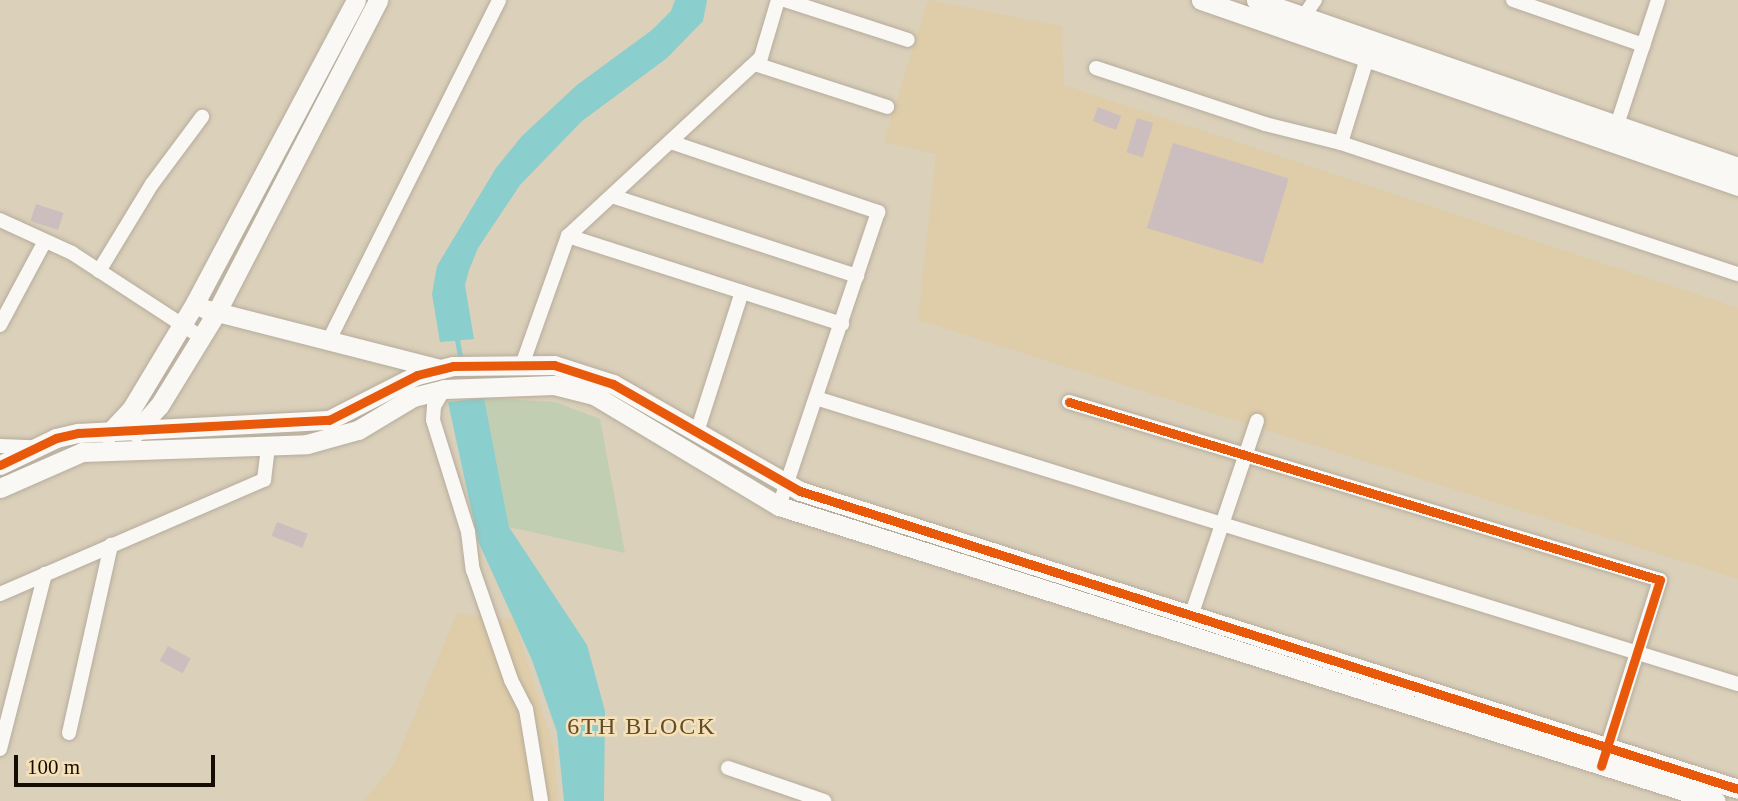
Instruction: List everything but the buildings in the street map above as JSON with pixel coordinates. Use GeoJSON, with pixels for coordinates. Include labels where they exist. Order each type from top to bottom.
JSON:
{"type":"FeatureCollection","features":[{"type":"Feature","properties":{"kind":"street"},"geometry":{"type":"LineString","coordinates":[[0,488],[89,451],[113,430],[132,408],[195,303],[356,0]]}},
{"type":"Feature","properties":{"kind":"street"},"geometry":{"type":"LineString","coordinates":[[119,449],[141,428],[215,315],[378,0]]}},
{"type":"Feature","properties":{"kind":"street"},"geometry":{"type":"LineString","coordinates":[[328,342],[499,0]]}},
{"type":"Feature","properties":{"kind":"street"},"geometry":{"type":"LineString","coordinates":[[522,365],[568,236],[755,64],[761,57],[778,0]]}},
{"type":"Feature","properties":{"kind":"street"},"geometry":{"type":"LineString","coordinates":[[785,0],[908,40]]}},
{"type":"Feature","properties":{"kind":"street"},"geometry":{"type":"LineString","coordinates":[[1200,0],[1299,24],[1614,134],[1738,186]]}},
{"type":"Feature","properties":{"kind":"street"},"geometry":{"type":"LineString","coordinates":[[1256,0],[1299,24]]}},
{"type":"Feature","properties":{"kind":"street"},"geometry":{"type":"LineString","coordinates":[[1299,24],[1315,0]]}},
{"type":"Feature","properties":{"kind":"street"},"geometry":{"type":"LineString","coordinates":[[1513,0],[1537,4],[1643,45]]}},
{"type":"Feature","properties":{"kind":"street"},"geometry":{"type":"LineString","coordinates":[[1614,134],[1658,0]]}},
{"type":"Feature","properties":{"kind":"street"},"geometry":{"type":"LineString","coordinates":[[1341,143],[1370,49]]}},
{"type":"Feature","properties":{"kind":"street"},"geometry":{"type":"LineString","coordinates":[[755,64],[887,107]]}},
{"type":"Feature","properties":{"kind":"street"},"geometry":{"type":"LineString","coordinates":[[1096,68],[1265,124],[1341,143],[1738,274]]}},
{"type":"Feature","properties":{"kind":"street"},"geometry":{"type":"LineString","coordinates":[[99,271],[152,184],[202,117]]}},
{"type":"Feature","properties":{"kind":"street"},"geometry":{"type":"LineString","coordinates":[[1614,134],[1738,167]]}},
{"type":"Feature","properties":{"kind":"street"},"geometry":{"type":"LineString","coordinates":[[671,142],[878,212],[819,398],[779,506]]}},
{"type":"Feature","properties":{"kind":"street"},"geometry":{"type":"LineString","coordinates":[[612,196],[858,276]]}},
{"type":"Feature","properties":{"kind":"street"},"geometry":{"type":"LineString","coordinates":[[0,220],[99,271],[201,337]]}},
{"type":"Feature","properties":{"kind":"street"},"geometry":{"type":"LineString","coordinates":[[568,236],[842,324]]}},
{"type":"Feature","properties":{"kind":"street"},"geometry":{"type":"LineString","coordinates":[[0,325],[45,241]]}},
{"type":"Feature","properties":{"kind":"street"},"geometry":{"type":"LineString","coordinates":[[697,432],[742,292]]}},
{"type":"Feature","properties":{"kind":"street"},"geometry":{"type":"LineString","coordinates":[[195,303],[215,315],[328,342],[458,367]]}},
{"type":"Feature","properties":{"kind":"street"},"geometry":{"type":"LineString","coordinates":[[0,465],[56,438],[141,428],[329,420],[417,375],[458,367],[554,365],[613,384],[787,485],[1191,616],[1604,757],[1716,801]]}},
{"type":"Feature","properties":{"kind":"street"},"geometry":{"type":"LineString","coordinates":[[458,367],[459,388]]}},
{"type":"Feature","properties":{"kind":"street"},"geometry":{"type":"LineString","coordinates":[[89,451],[307,444],[345,434],[413,397],[459,388],[554,385],[594,396],[779,506],[1604,757],[1738,789]]}},
{"type":"Feature","properties":{"kind":"street"},"geometry":{"type":"LineString","coordinates":[[459,388],[434,406],[433,420],[468,532],[473,570],[511,680],[526,709],[541,801]]}},
{"type":"Feature","properties":{"kind":"street"},"geometry":{"type":"LineString","coordinates":[[819,398],[1738,684]]}},
{"type":"Feature","properties":{"kind":"street"},"geometry":{"type":"LineString","coordinates":[[1069,402],[1660,580],[1604,757]]}},
{"type":"Feature","properties":{"kind":"street"},"geometry":{"type":"LineString","coordinates":[[1191,616],[1257,421]]}},
{"type":"Feature","properties":{"kind":"street"},"geometry":{"type":"LineString","coordinates":[[0,594],[264,480],[268,445]]}},
{"type":"Feature","properties":{"kind":"street"},"geometry":{"type":"LineString","coordinates":[[0,446],[35,447]]}},
{"type":"Feature","properties":{"kind":"street"},"geometry":{"type":"LineString","coordinates":[[69,733],[111,545]]}},
{"type":"Feature","properties":{"kind":"street"},"geometry":{"type":"LineString","coordinates":[[0,749],[45,574]]}},
{"type":"Feature","properties":{"kind":"street"},"geometry":{"type":"LineString","coordinates":[[728,768],[824,801]]}},
{"type":"Feature","properties":{"kind":"shaded area"},"geometry":{"type":"Polygon","coordinates":[[[928,0],[1062,26],[1064,85],[1738,308],[1738,579],[918,320],[936,154],[884,142],[928,0]]]}},
{"type":"Feature","properties":{"kind":"shaded area"},"geometry":{"type":"Polygon","coordinates":[[[457,613],[514,620],[554,749],[558,801],[364,801],[394,764],[457,613]]]}},
{"type":"Feature","properties":{"kind":"green space"},"geometry":{"type":"Polygon","coordinates":[[[484,398],[555,402],[600,419],[625,553],[509,527],[484,398]]]}},
{"type":"Feature","properties":{"kind":"water"},"geometry":{"type":"Polygon","coordinates":[[[675,0],[707,0],[703,21],[667,58],[582,121],[520,185],[478,248],[469,270],[465,285],[474,339],[440,342],[432,294],[437,266],[496,168],[522,136],[577,85],[652,30],[671,11],[675,0]]]}},
{"type":"Feature","properties":{"kind":"water"},"geometry":{"type":"Polygon","coordinates":[[[484,398],[509,527],[587,645],[605,711],[604,801],[564,801],[557,732],[532,660],[478,541],[448,402],[484,398]]]}},
{"type":"Feature","properties":{"kind":"waterway"},"geometry":{"type":"LineString","coordinates":[[457,337],[461,360]]}},
{"type":"Feature","properties":{"kind":"cycle path"},"geometry":{"type":"LineString","coordinates":[[0,465],[56,438],[78,433],[329,420],[417,375],[453,366],[554,365],[613,384],[800,491],[1738,789]]}},
{"type":"Feature","properties":{"kind":"cycle path"},"geometry":{"type":"LineString","coordinates":[[1069,402],[1660,580],[1601,766]]}},
{"type":"Feature","properties":{"kind":"district","name":"6TH BLOCK"},"geometry":{"type":"Point","coordinates":[642,727]}}]}
